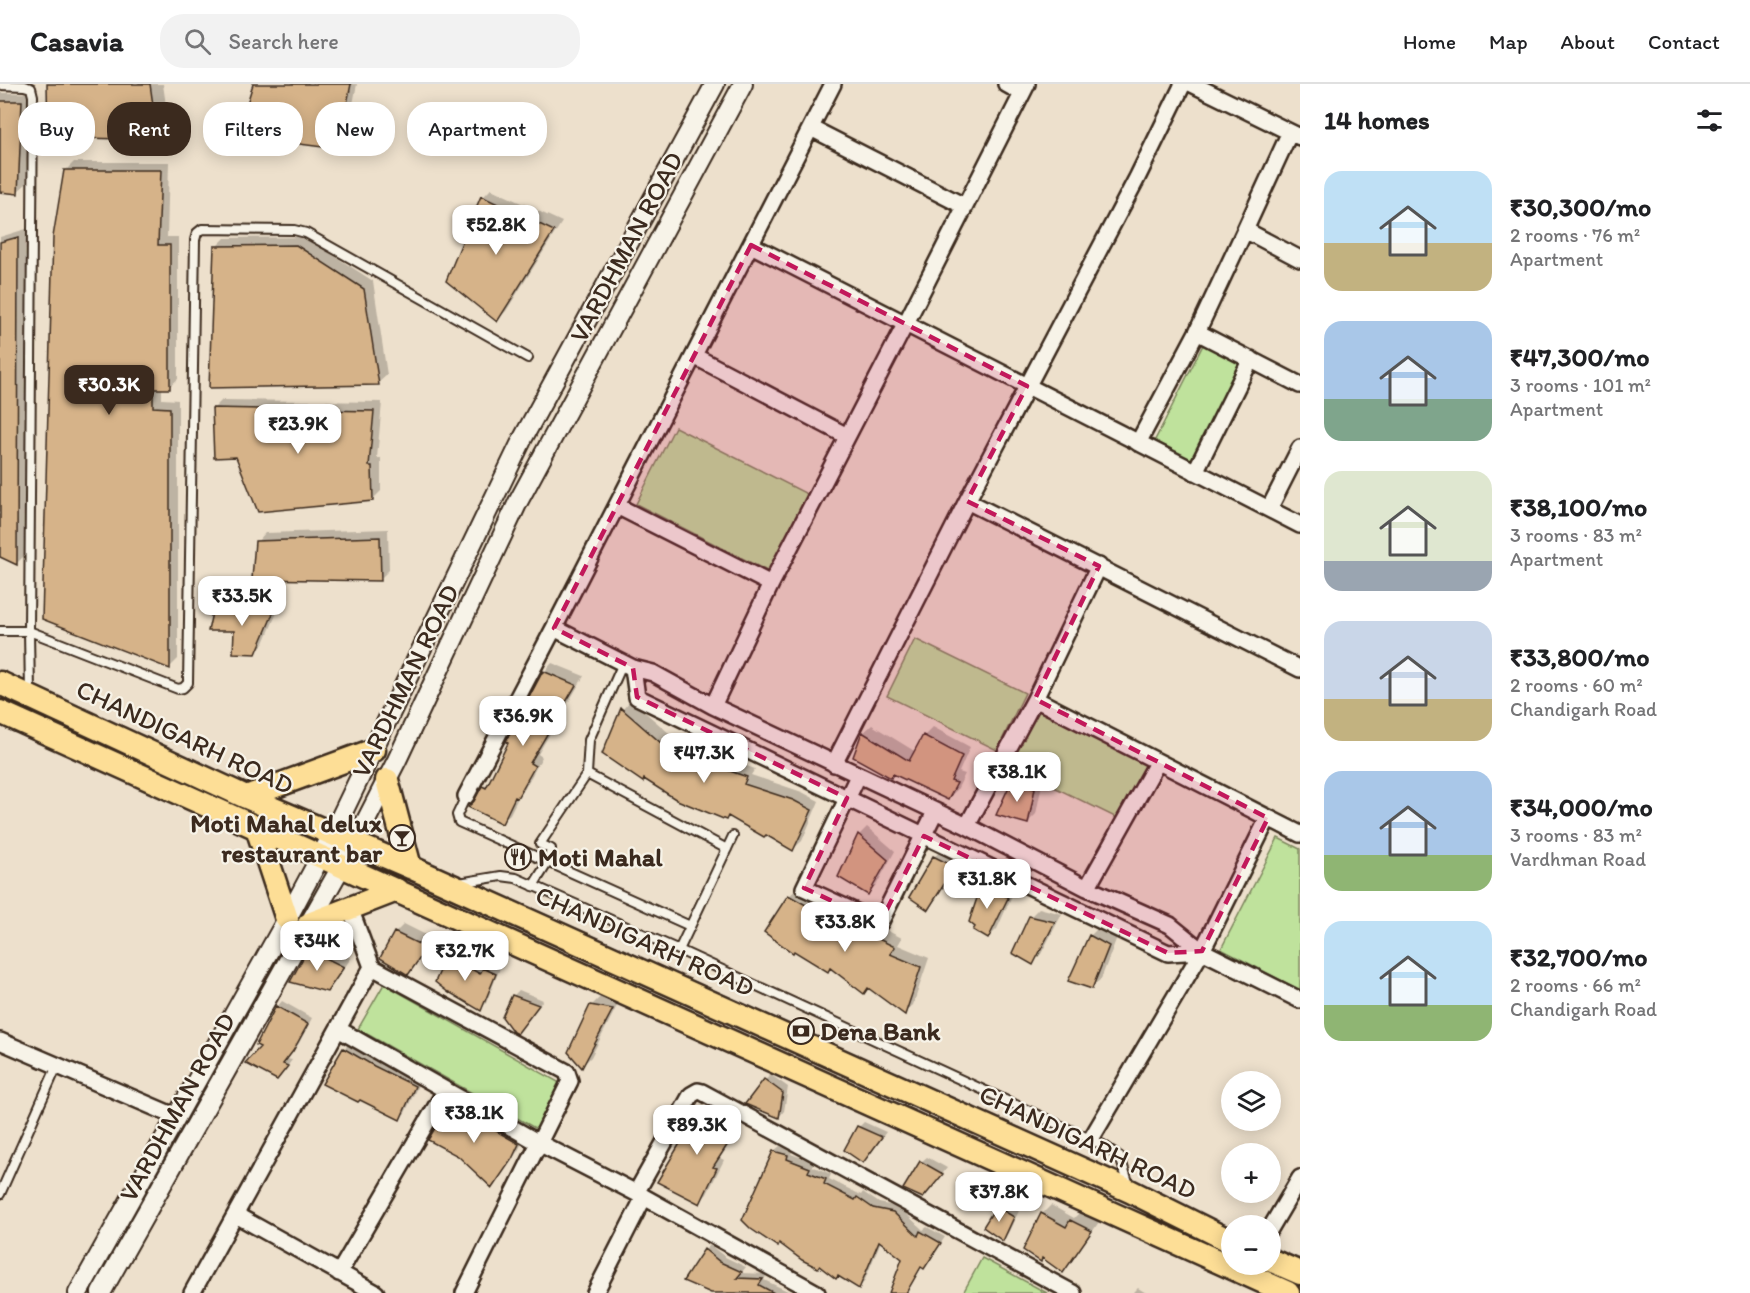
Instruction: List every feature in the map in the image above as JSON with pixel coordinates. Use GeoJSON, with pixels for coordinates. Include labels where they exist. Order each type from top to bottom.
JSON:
{"type":"FeatureCollection","features":[{"type":"Feature","properties":{"kind":"main road","name":"CHANDIGARH ROAD"},"geometry":{"type":"LineString","coordinates":[[0,683],[246,797],[411,867],[1130,1191],[1221,1236]]}},
{"type":"Feature","properties":{"kind":"main road","name":"CHANDIGARH ROAD"},"geometry":{"type":"LineString","coordinates":[[0,712],[1283,1292]]}},
{"type":"Feature","properties":{"kind":"main road"},"geometry":{"type":"LineString","coordinates":[[246,797],[374,750]]}},
{"type":"Feature","properties":{"kind":"main road"},"geometry":{"type":"LineString","coordinates":[[387,780],[411,867]]}},
{"type":"Feature","properties":{"kind":"main road"},"geometry":{"type":"LineString","coordinates":[[257,828],[286,919]]}},
{"type":"Feature","properties":{"kind":"main road"},"geometry":{"type":"LineString","coordinates":[[309,924],[397,890]]}},
{"type":"Feature","properties":{"kind":"main road"},"geometry":{"type":"LineString","coordinates":[[1281,1265],[1300,1273]]}},
{"type":"Feature","properties":{"kind":"street","name":"VARDHMAN ROAD"},"geometry":{"type":"LineString","coordinates":[[78,1293],[332,835],[523,438],[715,84]]}},
{"type":"Feature","properties":{"kind":"street","name":"VARDHMAN ROAD"},"geometry":{"type":"LineString","coordinates":[[101,1293],[354,844],[387,780],[518,502],[743,84]]}},
{"type":"Feature","properties":{"kind":"street"},"geometry":{"type":"LineString","coordinates":[[466,796],[833,84]]}},
{"type":"Feature","properties":{"kind":"street"},"geometry":{"type":"LineString","coordinates":[[713,706],[771,584],[1024,88],[1006,84]]}},
{"type":"Feature","properties":{"kind":"street"},"geometry":{"type":"LineString","coordinates":[[834,764],[1026,386],[1137,178],[1183,84]]}},
{"type":"Feature","properties":{"kind":"street"},"geometry":{"type":"LineString","coordinates":[[1138,443],[1197,332],[1245,230],[1295,134],[1192,84]]}},
{"type":"Feature","properties":{"kind":"street"},"geometry":{"type":"LineString","coordinates":[[811,128],[964,206]]}},
{"type":"Feature","properties":{"kind":"street"},"geometry":{"type":"LineString","coordinates":[[1245,230],[1300,259]]}},
{"type":"Feature","properties":{"kind":"street"},"geometry":{"type":"LineString","coordinates":[[751,245],[1300,525]]}},
{"type":"Feature","properties":{"kind":"street"},"geometry":{"type":"LineString","coordinates":[[1197,332],[1300,385]]}},
{"type":"Feature","properties":{"kind":"street"},"geometry":{"type":"LineString","coordinates":[[694,356],[847,436]]}},
{"type":"Feature","properties":{"kind":"street"},"geometry":{"type":"LineString","coordinates":[[1195,472],[1251,359]]}},
{"type":"Feature","properties":{"kind":"street"},"geometry":{"type":"LineString","coordinates":[[1269,509],[1300,448]]}},
{"type":"Feature","properties":{"kind":"street"},"geometry":{"type":"LineString","coordinates":[[967,501],[1300,669]]}},
{"type":"Feature","properties":{"kind":"street"},"geometry":{"type":"LineString","coordinates":[[617,506],[771,584]]}},
{"type":"Feature","properties":{"kind":"street"},"geometry":{"type":"LineString","coordinates":[[967,826],[1035,699],[1099,566]]}},
{"type":"Feature","properties":{"kind":"street"},"geometry":{"type":"LineString","coordinates":[[554,628],[628,665],[653,673],[713,706],[967,826],[1087,888],[1170,925],[1202,951],[1300,1000]]}},
{"type":"Feature","properties":{"kind":"street"},"geometry":{"type":"LineString","coordinates":[[628,665],[638,697],[1168,953],[1202,951]]}},
{"type":"Feature","properties":{"kind":"street"},"geometry":{"type":"LineString","coordinates":[[1035,699],[1300,834]]}},
{"type":"Feature","properties":{"kind":"street"},"geometry":{"type":"LineString","coordinates":[[1087,888],[1157,763]]}},
{"type":"Feature","properties":{"kind":"street"},"geometry":{"type":"LineString","coordinates":[[858,776],[804,888],[880,923],[935,812]]}},
{"type":"Feature","properties":{"kind":"street"},"geometry":{"type":"LineString","coordinates":[[1091,1139],[1202,951],[1268,818]]}},
{"type":"Feature","properties":{"kind":"street"},"geometry":{"type":"LineString","coordinates":[[350,908],[372,967],[567,1072],[570,1081],[464,1293]]}},
{"type":"Feature","properties":{"kind":"street"},"geometry":{"type":"LineString","coordinates":[[192,1293],[372,967]]}},
{"type":"Feature","properties":{"kind":"street"},"geometry":{"type":"LineString","coordinates":[[338,1029],[539,1143],[640,1195],[817,1293]]}},
{"type":"Feature","properties":{"kind":"street"},"geometry":{"type":"LineString","coordinates":[[0,1041],[177,1116]]}},
{"type":"Feature","properties":{"kind":"street"},"geometry":{"type":"LineString","coordinates":[[339,1273],[446,1091]]}},
{"type":"Feature","properties":{"kind":"street"},"geometry":{"type":"LineString","coordinates":[[595,1293],[640,1195],[691,1095],[698,1091],[1073,1293]]}},
{"type":"Feature","properties":{"kind":"street"},"geometry":{"type":"LineString","coordinates":[[1278,1215],[1300,1179]]}},
{"type":"Feature","properties":{"kind":"street"},"geometry":{"type":"LineString","coordinates":[[236,1215],[376,1293]]}},
{"type":"Feature","properties":{"kind":"lane"},"geometry":{"type":"LineString","coordinates":[[0,85],[31,88],[33,96],[30,697]]}},
{"type":"Feature","properties":{"kind":"lane"},"geometry":{"type":"LineString","coordinates":[[0,631],[29,631],[178,689],[188,683],[195,240],[197,233],[202,230],[294,230],[306,233],[528,358]]}},
{"type":"Feature","properties":{"kind":"lane"},"geometry":{"type":"LineString","coordinates":[[533,886],[548,862],[551,849],[540,844],[586,774],[589,740],[628,665]]}},
{"type":"Feature","properties":{"kind":"lane"},"geometry":{"type":"LineString","coordinates":[[586,774],[727,849]]}},
{"type":"Feature","properties":{"kind":"lane"},"geometry":{"type":"LineString","coordinates":[[466,796],[457,815],[459,822],[690,926]]}},
{"type":"Feature","properties":{"kind":"lane"},"geometry":{"type":"LineString","coordinates":[[679,950],[733,836]]}},
{"type":"Feature","properties":{"kind":"lane"},"geometry":{"type":"LineString","coordinates":[[449,885],[508,876],[679,950],[1112,1150],[1120,1156],[1130,1191]]}},
{"type":"Feature","properties":{"kind":"lane"},"geometry":{"type":"LineString","coordinates":[[0,1194],[57,1066]]}},
{"type":"Feature","properties":{"kind":"highlighted area"},"geometry":{"type":"Polygon","coordinates":[[[751,245],[1027,386],[967,501],[1099,566],[1035,699],[1268,818],[1202,951],[1168,953],[924,836],[880,923],[804,888],[847,798],[637,697],[633,668],[554,628],[751,245]]]}},
{"type":"Feature","properties":{"kind":"green space"},"geometry":{"type":"Polygon","coordinates":[[[1204,343],[1242,362],[1191,463],[1153,444],[1204,343]]]}},
{"type":"Feature","properties":{"kind":"green space"},"geometry":{"type":"Polygon","coordinates":[[[675,427],[815,498],[775,575],[636,504],[675,427]]]}},
{"type":"Feature","properties":{"kind":"green space"},"geometry":{"type":"Polygon","coordinates":[[[915,639],[1025,693],[997,750],[887,696],[915,639]]]}},
{"type":"Feature","properties":{"kind":"green space"},"geometry":{"type":"Polygon","coordinates":[[[1037,709],[1147,762],[1119,819],[1009,765],[1037,709]]]}},
{"type":"Feature","properties":{"kind":"green space"},"geometry":{"type":"Polygon","coordinates":[[[1278,838],[1300,849],[1300,990],[1221,949],[1278,838]]]}},
{"type":"Feature","properties":{"kind":"green space"},"geometry":{"type":"Polygon","coordinates":[[[384,984],[567,1087],[542,1132],[358,1029],[384,984]]]}},
{"type":"Feature","properties":{"kind":"green space"},"geometry":{"type":"Polygon","coordinates":[[[982,1258],[1047,1293],[963,1293],[982,1258]]]}},
{"type":"Feature","properties":{"kind":"building"},"geometry":{"type":"Polygon","coordinates":[[[47,84],[150,84],[153,102],[107,102],[107,139],[95,138],[95,102],[47,102],[47,84]]]}},
{"type":"Feature","properties":{"kind":"building"},"geometry":{"type":"Polygon","coordinates":[[[253,84],[351,84],[347,102],[315,102],[315,146],[303,144],[303,102],[247,102],[253,84]]]}},
{"type":"Feature","properties":{"kind":"building"},"geometry":{"type":"Polygon","coordinates":[[[0,101],[22,101],[18,102],[18,194],[0,192],[0,101]]]}},
{"type":"Feature","properties":{"kind":"building"},"geometry":{"type":"Polygon","coordinates":[[[64,170],[161,170],[158,245],[170,245],[170,389],[153,389],[153,407],[170,408],[170,669],[42,619],[53,237],[64,170]]]}},
{"type":"Feature","properties":{"kind":"building"},"geometry":{"type":"Polygon","coordinates":[[[481,196],[554,231],[497,322],[446,281],[481,196]]]}},
{"type":"Feature","properties":{"kind":"building"},"geometry":{"type":"Polygon","coordinates":[[[18,237],[17,565],[0,557],[0,242],[18,237]]]}},
{"type":"Feature","properties":{"kind":"building"},"geometry":{"type":"Polygon","coordinates":[[[296,245],[364,289],[379,385],[209,388],[214,246],[296,245]]]}},
{"type":"Feature","properties":{"kind":"building"},"geometry":{"type":"Polygon","coordinates":[[[212,408],[374,411],[369,466],[372,466],[373,501],[258,512],[236,457],[214,458],[212,408]]]}},
{"type":"Feature","properties":{"kind":"building"},"geometry":{"type":"Polygon","coordinates":[[[380,537],[381,581],[252,579],[255,541],[380,537]]]}},
{"type":"Feature","properties":{"kind":"building"},"geometry":{"type":"Polygon","coordinates":[[[213,608],[274,611],[256,654],[233,653],[234,631],[208,631],[213,608]]]}},
{"type":"Feature","properties":{"kind":"building"},"geometry":{"type":"Polygon","coordinates":[[[543,671],[576,685],[530,763],[535,766],[517,798],[515,797],[502,824],[468,807],[482,786],[486,788],[508,743],[506,742],[508,737],[543,671]]]}},
{"type":"Feature","properties":{"kind":"building"},"geometry":{"type":"Polygon","coordinates":[[[621,708],[668,749],[747,777],[744,784],[793,800],[812,810],[793,851],[728,816],[726,820],[677,800],[644,779],[643,782],[602,754],[621,708]]]}},
{"type":"Feature","properties":{"kind":"building"},"geometry":{"type":"Polygon","coordinates":[[[862,732],[909,761],[923,735],[962,756],[951,781],[957,783],[948,800],[893,774],[891,778],[853,757],[862,732]]]}},
{"type":"Feature","properties":{"kind":"building"},"geometry":{"type":"Polygon","coordinates":[[[1012,780],[1035,788],[1028,824],[996,815],[1012,780]]]}},
{"type":"Feature","properties":{"kind":"building"},"geometry":{"type":"Polygon","coordinates":[[[858,834],[888,860],[868,895],[838,877],[858,834]]]}},
{"type":"Feature","properties":{"kind":"building"},"geometry":{"type":"Polygon","coordinates":[[[933,856],[955,867],[928,910],[909,897],[933,856]]]}},
{"type":"Feature","properties":{"kind":"building"},"geometry":{"type":"Polygon","coordinates":[[[983,880],[1008,898],[988,939],[973,930],[975,927],[969,922],[983,880]]]}},
{"type":"Feature","properties":{"kind":"building"},"geometry":{"type":"Polygon","coordinates":[[[788,895],[856,933],[858,929],[895,947],[890,954],[921,967],[905,1015],[868,988],[864,994],[830,968],[828,972],[794,951],[793,953],[764,932],[788,895]]]}},
{"type":"Feature","properties":{"kind":"building"},"geometry":{"type":"Polygon","coordinates":[[[1029,916],[1055,922],[1033,965],[1012,953],[1029,916]]]}},
{"type":"Feature","properties":{"kind":"building"},"geometry":{"type":"Polygon","coordinates":[[[394,932],[427,948],[408,975],[380,958],[394,932]]]}},
{"type":"Feature","properties":{"kind":"building"},"geometry":{"type":"Polygon","coordinates":[[[1089,935],[1109,946],[1092,989],[1068,981],[1089,935]]]}},
{"type":"Feature","properties":{"kind":"building"},"geometry":{"type":"Polygon","coordinates":[[[308,949],[344,967],[327,992],[290,982],[308,949]]]}},
{"type":"Feature","properties":{"kind":"building"},"geometry":{"type":"Polygon","coordinates":[[[447,955],[480,974],[483,968],[496,974],[481,1011],[449,993],[435,982],[447,955]]]}},
{"type":"Feature","properties":{"kind":"building"},"geometry":{"type":"Polygon","coordinates":[[[512,995],[539,1005],[517,1034],[502,1017],[512,995]]]}},
{"type":"Feature","properties":{"kind":"building"},"geometry":{"type":"Polygon","coordinates":[[[590,1005],[613,1009],[582,1068],[568,1052],[590,1005]]]}},
{"type":"Feature","properties":{"kind":"building"},"geometry":{"type":"Polygon","coordinates":[[[276,1006],[308,1024],[283,1064],[288,1066],[277,1080],[245,1063],[260,1047],[256,1045],[276,1006]]]}},
{"type":"Feature","properties":{"kind":"building"},"geometry":{"type":"Polygon","coordinates":[[[343,1048],[415,1086],[400,1120],[322,1084],[343,1048]]]}},
{"type":"Feature","properties":{"kind":"building"},"geometry":{"type":"Polygon","coordinates":[[[764,1079],[783,1093],[779,1118],[745,1104],[764,1079]]]}},
{"type":"Feature","properties":{"kind":"building"},"geometry":{"type":"Polygon","coordinates":[[[449,1104],[519,1144],[512,1159],[492,1188],[458,1156],[428,1140],[449,1104]]]}},
{"type":"Feature","properties":{"kind":"building"},"geometry":{"type":"Polygon","coordinates":[[[715,1112],[737,1130],[713,1167],[717,1168],[700,1204],[657,1182],[682,1140],[678,1138],[692,1113],[711,1121],[715,1112]]]}},
{"type":"Feature","properties":{"kind":"building"},"geometry":{"type":"Polygon","coordinates":[[[857,1126],[882,1137],[863,1163],[844,1150],[857,1126]]]}},
{"type":"Feature","properties":{"kind":"building"},"geometry":{"type":"Polygon","coordinates":[[[773,1151],[788,1155],[787,1159],[810,1168],[808,1172],[826,1179],[824,1184],[855,1200],[857,1197],[873,1208],[893,1212],[918,1236],[920,1231],[941,1243],[924,1269],[921,1267],[906,1293],[889,1293],[902,1259],[879,1241],[859,1289],[838,1276],[836,1279],[819,1266],[818,1268],[802,1260],[779,1243],[778,1247],[751,1229],[742,1220],[773,1151]]]}},
{"type":"Feature","properties":{"kind":"building"},"geometry":{"type":"Polygon","coordinates":[[[920,1161],[943,1174],[923,1198],[903,1189],[920,1161]]]}},
{"type":"Feature","properties":{"kind":"building"},"geometry":{"type":"Polygon","coordinates":[[[996,1206],[1014,1217],[1003,1241],[983,1227],[996,1206]]]}},
{"type":"Feature","properties":{"kind":"building"},"geometry":{"type":"Polygon","coordinates":[[[1041,1213],[1066,1227],[1070,1220],[1092,1231],[1063,1273],[1042,1258],[1041,1262],[1023,1250],[1041,1213]]]}},
{"type":"Feature","properties":{"kind":"building"},"geometry":{"type":"Polygon","coordinates":[[[704,1249],[720,1262],[742,1272],[737,1278],[763,1279],[759,1285],[774,1293],[711,1293],[683,1281],[704,1249]]]}},
{"type":"Feature","properties":{"kind":"place","name":"Moti Mahal delux restaurant bar"},"geometry":{"type":"Point","coordinates":[402,838]}},
{"type":"Feature","properties":{"kind":"place","name":"Moti Mahal"},"geometry":{"type":"Point","coordinates":[518,857]}},
{"type":"Feature","properties":{"kind":"place","name":"Dena Bank"},"geometry":{"type":"Point","coordinates":[801,1031]}}]}
